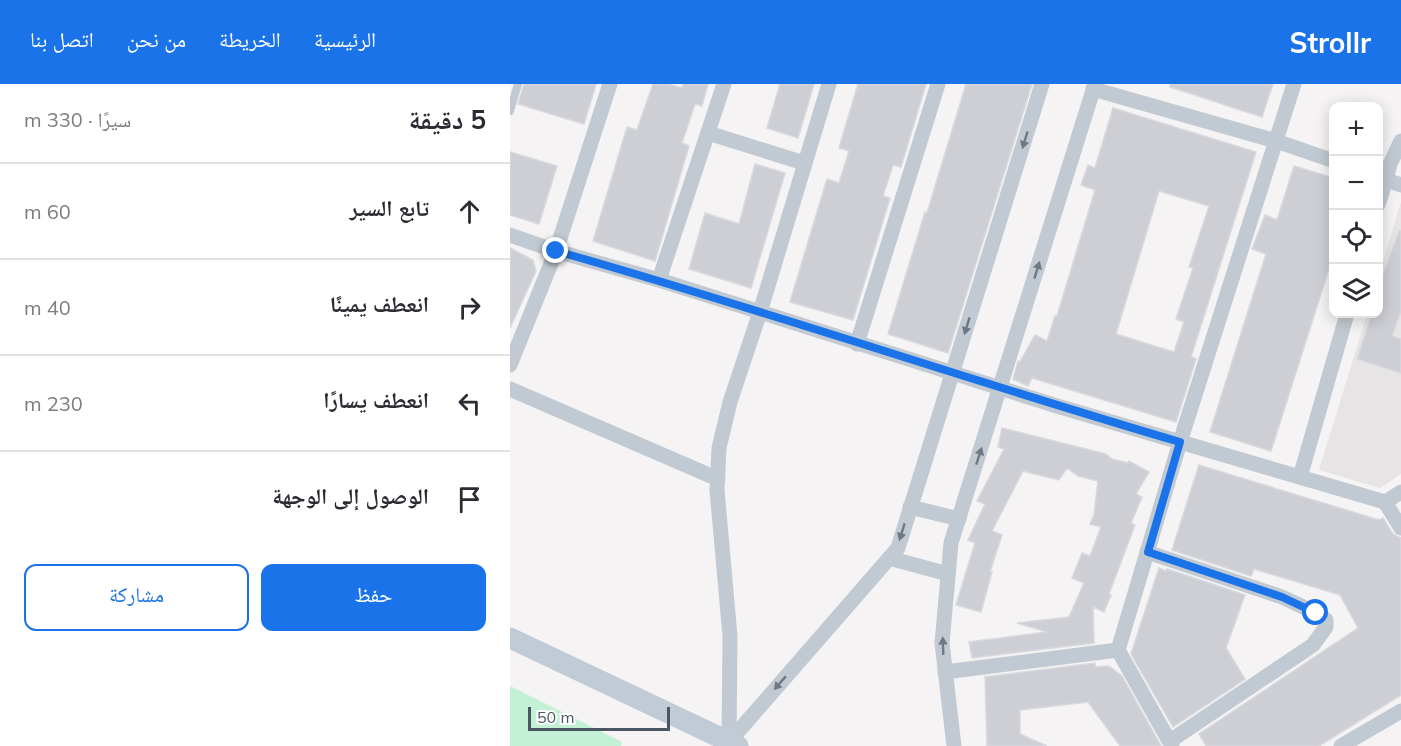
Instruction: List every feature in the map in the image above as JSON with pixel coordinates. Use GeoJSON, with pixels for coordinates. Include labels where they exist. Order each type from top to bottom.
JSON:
{"type":"FeatureCollection","features":[{"type":"Feature","properties":{"kind":"street"},"geometry":{"type":"LineString","coordinates":[[510,365],[556,251],[610,84]]}},
{"type":"Feature","properties":{"kind":"street"},"geometry":{"type":"LineString","coordinates":[[659,280],[724,84]]}},
{"type":"Feature","properties":{"kind":"street"},"geometry":{"type":"LineString","coordinates":[[733,744],[730,636],[717,490],[719,448],[730,402],[760,312],[829,84]]}},
{"type":"Feature","properties":{"kind":"street"},"geometry":{"type":"LineString","coordinates":[[857,344],[938,84]]}},
{"type":"Feature","properties":{"kind":"street"},"geometry":{"type":"LineString","coordinates":[[733,744],[897,548],[1042,84]]}},
{"type":"Feature","properties":{"kind":"street"},"geometry":{"type":"LineString","coordinates":[[1148,552],[1282,597],[1326,620],[1326,627],[1313,645],[1171,744],[1118,650],[1180,442],[1294,84]]}},
{"type":"Feature","properties":{"kind":"street"},"geometry":{"type":"LineString","coordinates":[[954,746],[942,643],[951,543],[1094,87],[1276,141],[1329,159]]}},
{"type":"Feature","properties":{"kind":"street"},"geometry":{"type":"LineString","coordinates":[[708,133],[804,163]]}},
{"type":"Feature","properties":{"kind":"street"},"geometry":{"type":"LineString","coordinates":[[1383,176],[1401,141]]}},
{"type":"Feature","properties":{"kind":"street"},"geometry":{"type":"LineString","coordinates":[[1383,178],[1401,185]]}},
{"type":"Feature","properties":{"kind":"street"},"geometry":{"type":"LineString","coordinates":[[510,235],[1000,389],[1385,502],[1401,528]]}},
{"type":"Feature","properties":{"kind":"street"},"geometry":{"type":"LineString","coordinates":[[1300,477],[1346,318]]}},
{"type":"Feature","properties":{"kind":"street"},"geometry":{"type":"LineString","coordinates":[[510,389],[718,479]]}},
{"type":"Feature","properties":{"kind":"street"},"geometry":{"type":"LineString","coordinates":[[1385,502],[1401,492]]}},
{"type":"Feature","properties":{"kind":"street"},"geometry":{"type":"LineString","coordinates":[[910,507],[958,519]]}},
{"type":"Feature","properties":{"kind":"street"},"geometry":{"type":"LineString","coordinates":[[889,558],[948,574]]}},
{"type":"Feature","properties":{"kind":"street"},"geometry":{"type":"LineString","coordinates":[[510,638],[733,744]]}},
{"type":"Feature","properties":{"kind":"street"},"geometry":{"type":"LineString","coordinates":[[945,672],[1118,650]]}},
{"type":"Feature","properties":{"kind":"street"},"geometry":{"type":"LineString","coordinates":[[1341,746],[1401,711]]}},
{"type":"Feature","properties":{"kind":"lane"},"geometry":{"type":"LineString","coordinates":[[510,111],[518,84]]}},
{"type":"Feature","properties":{"kind":"shaded area"},"geometry":{"type":"Polygon","coordinates":[[[1401,202],[1401,474],[1380,488],[1319,470],[1366,318],[1383,318],[1383,262],[1401,202]]]}},
{"type":"Feature","properties":{"kind":"green space"},"geometry":{"type":"Polygon","coordinates":[[[510,686],[622,742],[621,746],[510,746],[510,686]]]}},
{"type":"Feature","properties":{"kind":"building"},"geometry":{"type":"Polygon","coordinates":[[[524,84],[596,84],[584,124],[518,104],[524,84]]]}},
{"type":"Feature","properties":{"kind":"building"},"geometry":{"type":"Polygon","coordinates":[[[653,84],[668,84],[682,88],[683,84],[708,84],[702,106],[695,104],[682,143],[689,146],[655,261],[593,241],[627,127],[637,130],[653,84]]]}},
{"type":"Feature","properties":{"kind":"building"},"geometry":{"type":"Polygon","coordinates":[[[780,84],[814,84],[798,138],[767,128],[780,84]]]}},
{"type":"Feature","properties":{"kind":"building"},"geometry":{"type":"Polygon","coordinates":[[[858,84],[926,84],[901,167],[893,165],[883,196],[890,198],[853,320],[790,302],[827,179],[839,183],[849,151],[839,148],[858,84]]]}},
{"type":"Feature","properties":{"kind":"building"},"geometry":{"type":"Polygon","coordinates":[[[966,84],[1032,84],[948,353],[888,334],[966,84]]]}},
{"type":"Feature","properties":{"kind":"building"},"geometry":{"type":"Polygon","coordinates":[[[1170,84],[1273,84],[1262,117],[1170,87],[1170,84]]]}},
{"type":"Feature","properties":{"kind":"building"},"geometry":{"type":"Polygon","coordinates":[[[1113,108],[1256,152],[1191,357],[1196,359],[1176,422],[1032,378],[1028,386],[1013,379],[1018,361],[1020,362],[1035,335],[1047,341],[1055,316],[1057,316],[1095,190],[1081,185],[1088,165],[1095,168],[1113,108]],[[1159,191],[1116,334],[1174,352],[1184,322],[1176,319],[1193,268],[1189,267],[1209,206],[1159,191]]]}},
{"type":"Feature","properties":{"kind":"building"},"geometry":{"type":"Polygon","coordinates":[[[510,152],[557,166],[539,224],[510,215],[510,152]]]}},
{"type":"Feature","properties":{"kind":"building"},"geometry":{"type":"Polygon","coordinates":[[[755,164],[785,173],[751,288],[689,269],[705,213],[739,224],[755,164]]]}},
{"type":"Feature","properties":{"kind":"building"},"geometry":{"type":"Polygon","coordinates":[[[1294,166],[1329,176],[1329,269],[1271,451],[1210,432],[1266,254],[1252,249],[1265,215],[1277,220],[1294,166]]]}},
{"type":"Feature","properties":{"kind":"building"},"geometry":{"type":"Polygon","coordinates":[[[1399,231],[1401,231],[1401,311],[1392,336],[1401,339],[1401,373],[1357,359],[1371,318],[1383,318],[1383,275],[1399,231]]]}},
{"type":"Feature","properties":{"kind":"building"},"geometry":{"type":"Polygon","coordinates":[[[510,248],[533,260],[536,271],[510,328],[510,248]]]}},
{"type":"Feature","properties":{"kind":"building"},"geometry":{"type":"Polygon","coordinates":[[[1002,428],[1106,454],[1112,459],[1128,463],[1129,461],[1149,472],[1136,494],[1142,497],[1131,523],[1135,525],[1104,612],[1093,607],[1094,643],[972,658],[969,642],[1047,632],[1017,623],[1069,617],[1084,583],[1072,578],[1082,553],[1090,556],[1101,527],[1090,524],[1094,515],[1098,481],[1078,476],[1067,468],[1059,480],[1023,471],[992,531],[1002,535],[990,572],[992,572],[981,612],[956,605],[975,543],[968,540],[985,504],[977,501],[1004,449],[998,447],[1002,428]]]}},
{"type":"Feature","properties":{"kind":"building"},"geometry":{"type":"Polygon","coordinates":[[[1199,465],[1379,520],[1383,518],[1393,534],[1401,538],[1401,695],[1319,746],[1206,746],[1199,734],[1358,628],[1340,595],[1254,569],[1251,576],[1172,550],[1199,465]]]}},
{"type":"Feature","properties":{"kind":"building"},"geometry":{"type":"Polygon","coordinates":[[[1159,568],[1245,595],[1226,648],[1245,679],[1173,727],[1131,654],[1159,568]]]}},
{"type":"Feature","properties":{"kind":"building"},"geometry":{"type":"Polygon","coordinates":[[[1095,663],[1095,667],[1109,666],[1122,676],[1161,746],[1120,746],[1088,702],[1020,710],[1020,734],[1047,746],[987,746],[985,677],[1095,663]]]}},
{"type":"Feature","properties":{"kind":"route"},"geometry":{"type":"LineString","coordinates":[[556,251],[659,280],[1000,389],[1180,442],[1148,552],[1282,597],[1316,613]]}}]}
